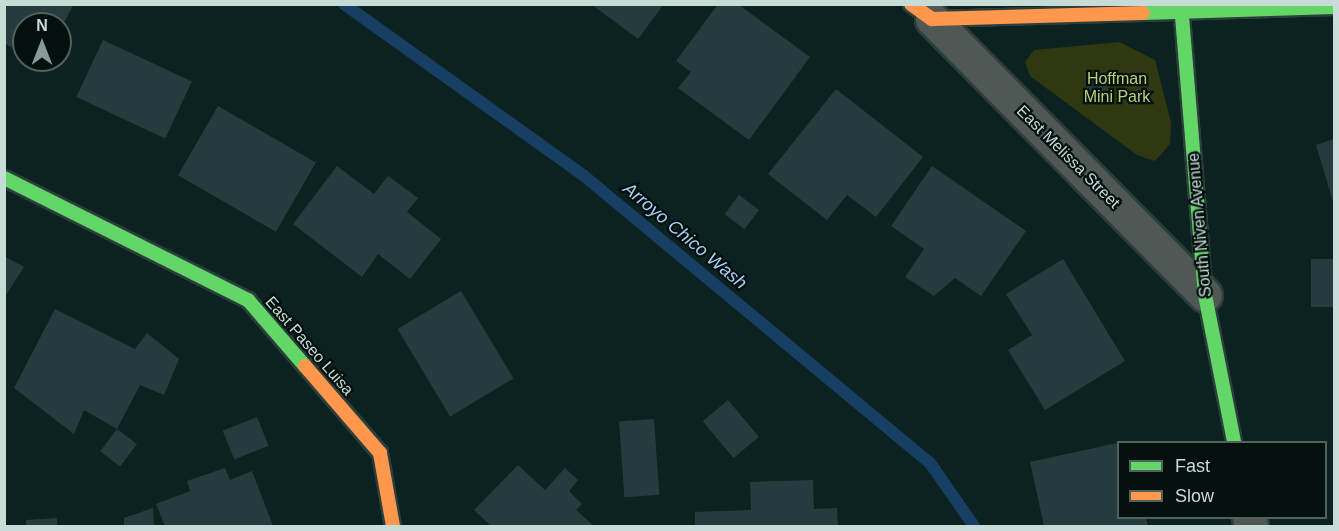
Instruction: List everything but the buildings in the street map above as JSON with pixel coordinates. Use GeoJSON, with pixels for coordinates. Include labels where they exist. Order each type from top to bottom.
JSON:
{"type":"FeatureCollection","features":[{"type":"Feature","properties":{"kind":"street","name":"East Melissa Street"},"geometry":{"type":"LineString","coordinates":[[921,12],[1335,7]]}},
{"type":"Feature","properties":{"kind":"street","name":"South Niven Avenue"},"geometry":{"type":"LineString","coordinates":[[1181,8],[1204,295],[1234,441]]}},
{"type":"Feature","properties":{"kind":"street","name":"East Melissa Street"},"geometry":{"type":"LineString","coordinates":[[921,12],[1204,295]]}},
{"type":"Feature","properties":{"kind":"street","name":"East Paseo Luisa"},"geometry":{"type":"LineString","coordinates":[[4,178],[248,300],[380,453],[393,526]]}},
{"type":"Feature","properties":{"kind":"green space","name":"Hoffman Mini Park"},"geometry":{"type":"Polygon","coordinates":[[[1119,42],[1155,60],[1171,122],[1170,144],[1155,161],[1137,155],[1030,76],[1025,62],[1034,50],[1119,42]]]}},
{"type":"Feature","properties":{"kind":"waterway","name":"Arroyo Chico Wash"},"geometry":{"type":"LineString","coordinates":[[344,4],[583,175],[930,463],[974,526]]}},
{"type":"Feature","properties":{"kind":"traffic: fast"},"geometry":{"type":"LineString","coordinates":[[1181,4],[1205,295],[1234,441]]}},
{"type":"Feature","properties":{"kind":"traffic: fast"},"geometry":{"type":"LineString","coordinates":[[1143,13],[1334,7]]}},
{"type":"Feature","properties":{"kind":"traffic: fast"},"geometry":{"type":"LineString","coordinates":[[4,178],[248,300],[305,366]]}},
{"type":"Feature","properties":{"kind":"traffic: slow"},"geometry":{"type":"LineString","coordinates":[[911,4],[932,19],[1143,13]]}},
{"type":"Feature","properties":{"kind":"traffic: slow"},"geometry":{"type":"LineString","coordinates":[[305,366],[380,453],[393,526]]}}]}
